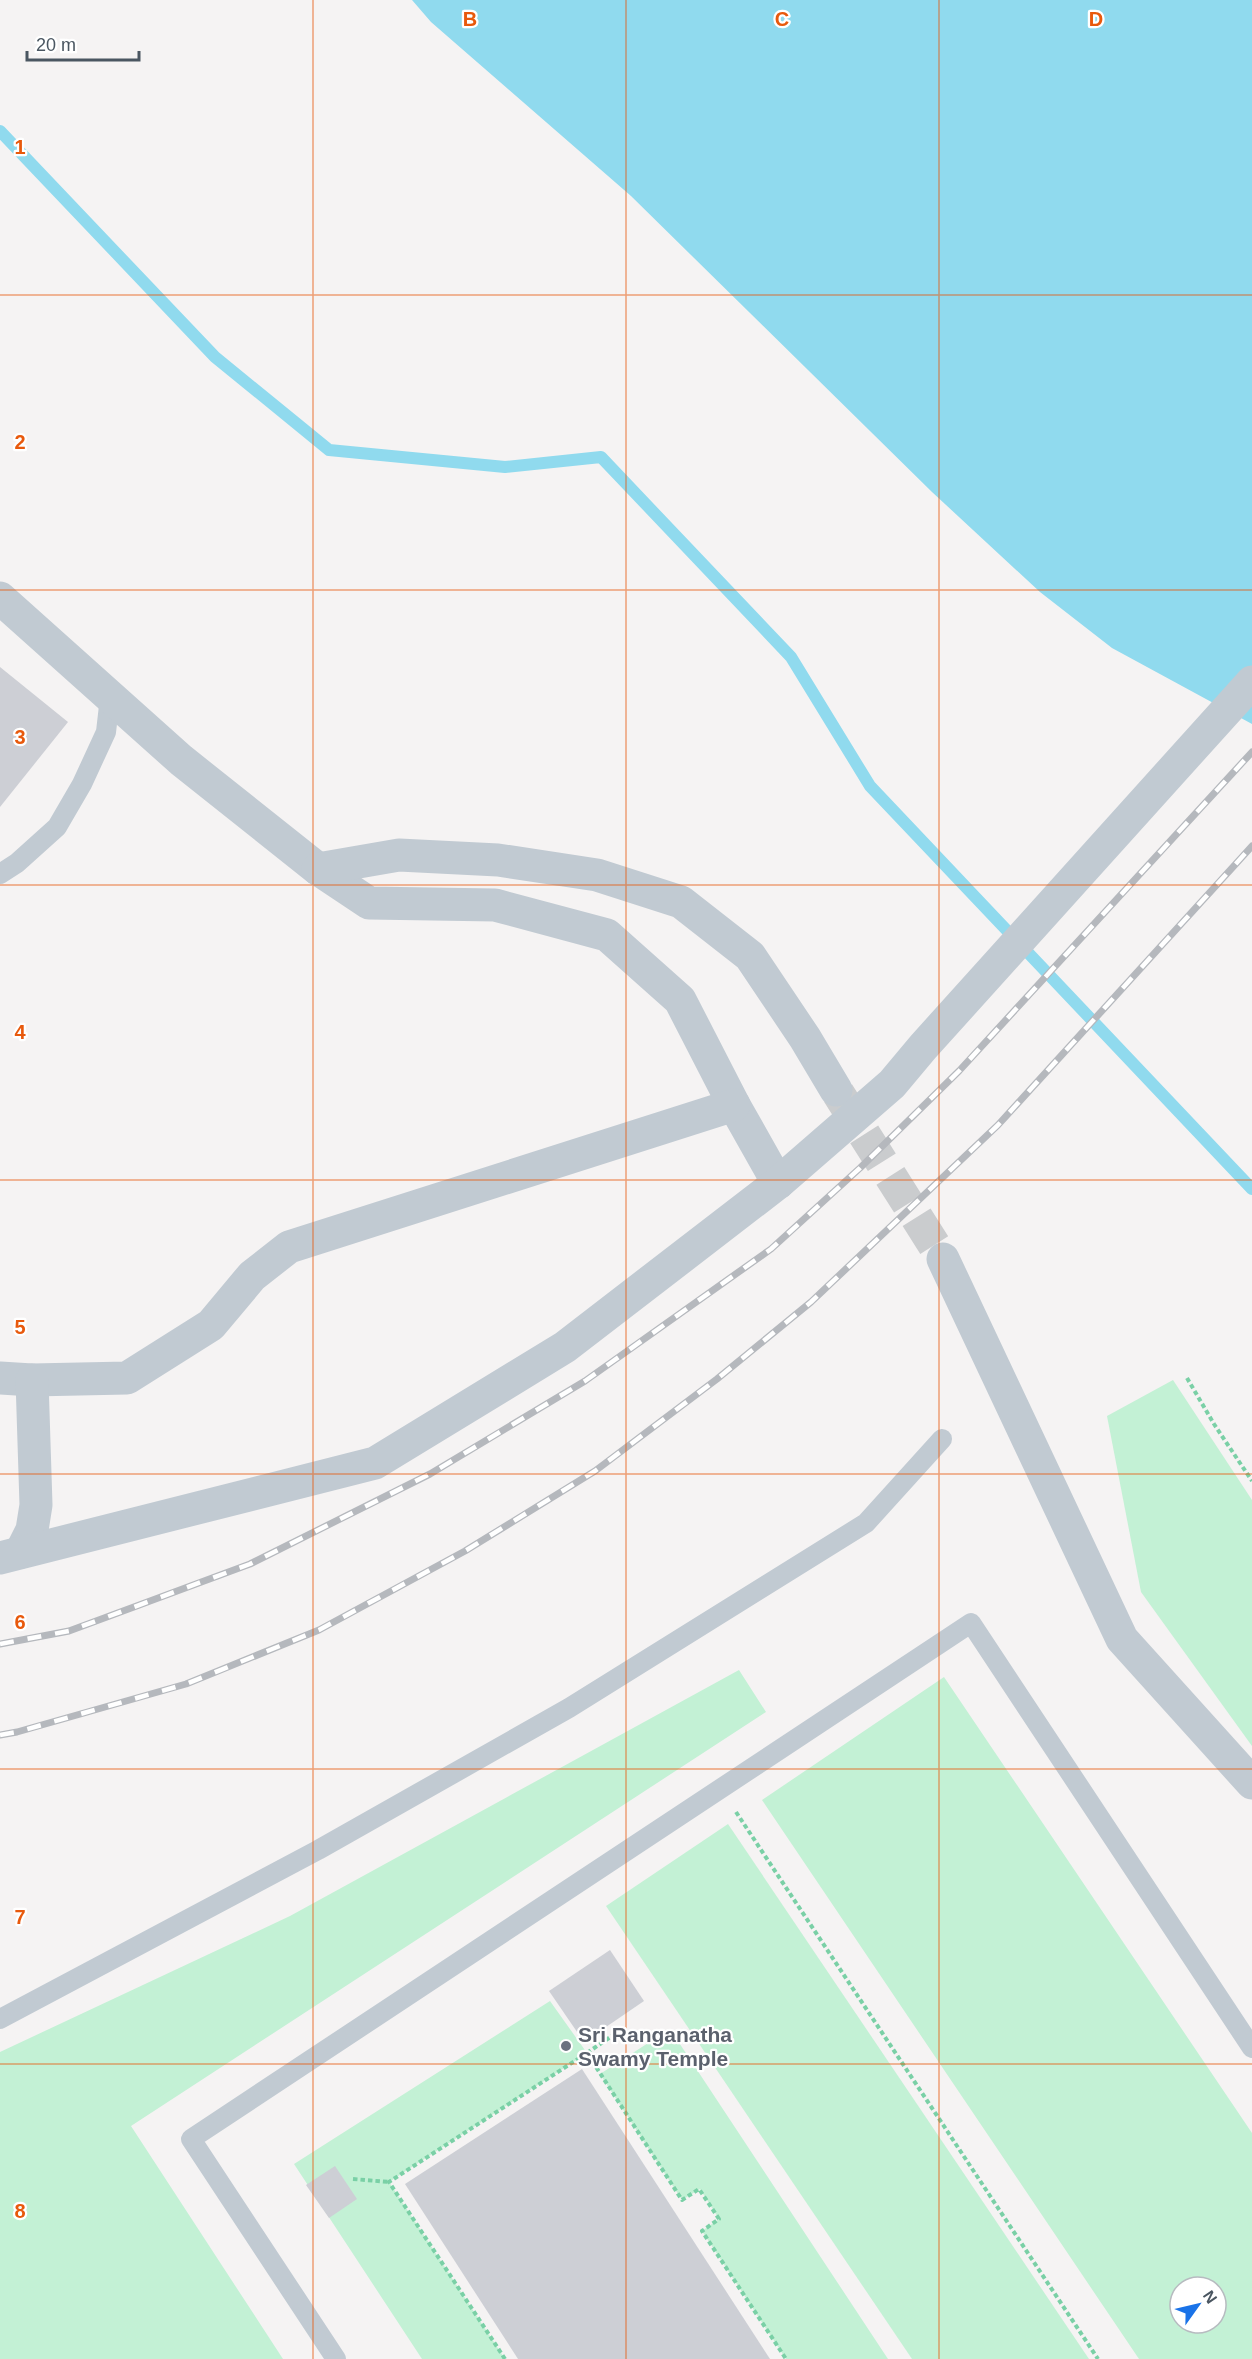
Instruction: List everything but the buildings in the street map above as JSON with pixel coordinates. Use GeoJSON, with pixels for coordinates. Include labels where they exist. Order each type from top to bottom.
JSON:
{"type":"FeatureCollection","features":[{"type":"Feature","properties":{"kind":"street"},"geometry":{"type":"LineString","coordinates":[[0,598],[181,760],[318,869],[369,903],[495,906],[607,935],[680,1000],[734,1105],[778,1183]]}},
{"type":"Feature","properties":{"kind":"street"},"geometry":{"type":"LineString","coordinates":[[10,1555],[375,1463],[565,1347],[778,1183],[892,1084],[1252,682]]}},
{"type":"Feature","properties":{"kind":"street"},"geometry":{"type":"LineString","coordinates":[[318,869],[399,855],[498,860],[597,875],[681,902],[750,956],[805,1038],[836,1090]]}},
{"type":"Feature","properties":{"kind":"street"},"geometry":{"type":"LineString","coordinates":[[0,1378],[32,1380],[127,1378],[211,1325],[252,1276],[289,1247],[734,1105]]}},
{"type":"Feature","properties":{"kind":"street"},"geometry":{"type":"LineString","coordinates":[[943,1259],[1122,1639],[1252,1783]]}},
{"type":"Feature","properties":{"kind":"street"},"geometry":{"type":"LineString","coordinates":[[10,1555],[32,1530],[36,1505],[32,1380]]}},
{"type":"Feature","properties":{"kind":"lane"},"geometry":{"type":"LineString","coordinates":[[0,874],[57,827],[82,784],[106,732],[110,697]]}},
{"type":"Feature","properties":{"kind":"lane"},"geometry":{"type":"LineString","coordinates":[[0,2019],[318,1850],[569,1708],[866,1523],[942,1439]]}},
{"type":"Feature","properties":{"kind":"lane"},"geometry":{"type":"LineString","coordinates":[[336,2359],[191,2139],[970,1623],[1252,2048]]}},
{"type":"Feature","properties":{"kind":"path"},"geometry":{"type":"LineString","coordinates":[[1187,1378],[1252,1481]]}},
{"type":"Feature","properties":{"kind":"path"},"geometry":{"type":"LineString","coordinates":[[721,1788],[1098,2359]]}},
{"type":"Feature","properties":{"kind":"path"},"geometry":{"type":"LineString","coordinates":[[352,2179],[389,2182],[622,2029]]}},
{"type":"Feature","properties":{"kind":"path"},"geometry":{"type":"LineString","coordinates":[[587,2053],[682,2200],[699,2189],[719,2219],[702,2231],[786,2359]]}},
{"type":"Feature","properties":{"kind":"path"},"geometry":{"type":"LineString","coordinates":[[389,2182],[504,2359]]}},
{"type":"Feature","properties":{"kind":"green space"},"geometry":{"type":"Polygon","coordinates":[[[1173,1380],[1252,1500],[1252,1746],[1141,1592],[1107,1416],[1173,1380]]]}},
{"type":"Feature","properties":{"kind":"green space"},"geometry":{"type":"Polygon","coordinates":[[[739,1670],[766,1712],[131,2126],[283,2359],[0,2359],[0,2052],[290,1916],[739,1670]]]}},
{"type":"Feature","properties":{"kind":"green space"},"geometry":{"type":"Polygon","coordinates":[[[944,1677],[1252,2133],[1252,2359],[1139,2359],[762,1800],[944,1677]]]}},
{"type":"Feature","properties":{"kind":"green space"},"geometry":{"type":"Polygon","coordinates":[[[728,1824],[1089,2359],[912,2359],[606,1906],[728,1824]]]}},
{"type":"Feature","properties":{"kind":"green space"},"geometry":{"type":"Polygon","coordinates":[[[550,2001],[587,2053],[389,2182],[505,2359],[422,2359],[294,2164],[550,2001]]]}},
{"type":"Feature","properties":{"kind":"green space"},"geometry":{"type":"Polygon","coordinates":[[[670,2029],[888,2359],[786,2359],[702,2231],[719,2219],[700,2189],[682,2200],[600,2074],[670,2029]]]}},
{"type":"Feature","properties":{"kind":"water"},"geometry":{"type":"Polygon","coordinates":[[[412,0],[1252,0],[1252,724],[1112,648],[1040,592],[932,492],[631,196],[431,22],[412,0]]]}},
{"type":"Feature","properties":{"kind":"waterway"},"geometry":{"type":"LineString","coordinates":[[0,131],[215,357],[329,450],[505,467],[601,457],[791,657],[870,786],[1252,1189]]}},
{"type":"Feature","properties":{"kind":"tunnel"},"geometry":{"type":"LineString","coordinates":[[838,1093],[943,1259]]}},
{"type":"Feature","properties":{"kind":"railway"},"geometry":{"type":"LineString","coordinates":[[0,1644],[69,1631],[250,1564],[430,1474],[585,1381],[771,1249],[860,1168],[959,1071],[1252,752]]}},
{"type":"Feature","properties":{"kind":"railway"},"geometry":{"type":"LineString","coordinates":[[0,1735],[186,1684],[319,1630],[465,1551],[595,1471],[717,1379],[811,1302],[998,1125],[1252,846]]}},
{"type":"Feature","properties":{"kind":"place","name":"Sri Ranganatha Swamy Temple"},"geometry":{"type":"Point","coordinates":[566,2046]}}]}
